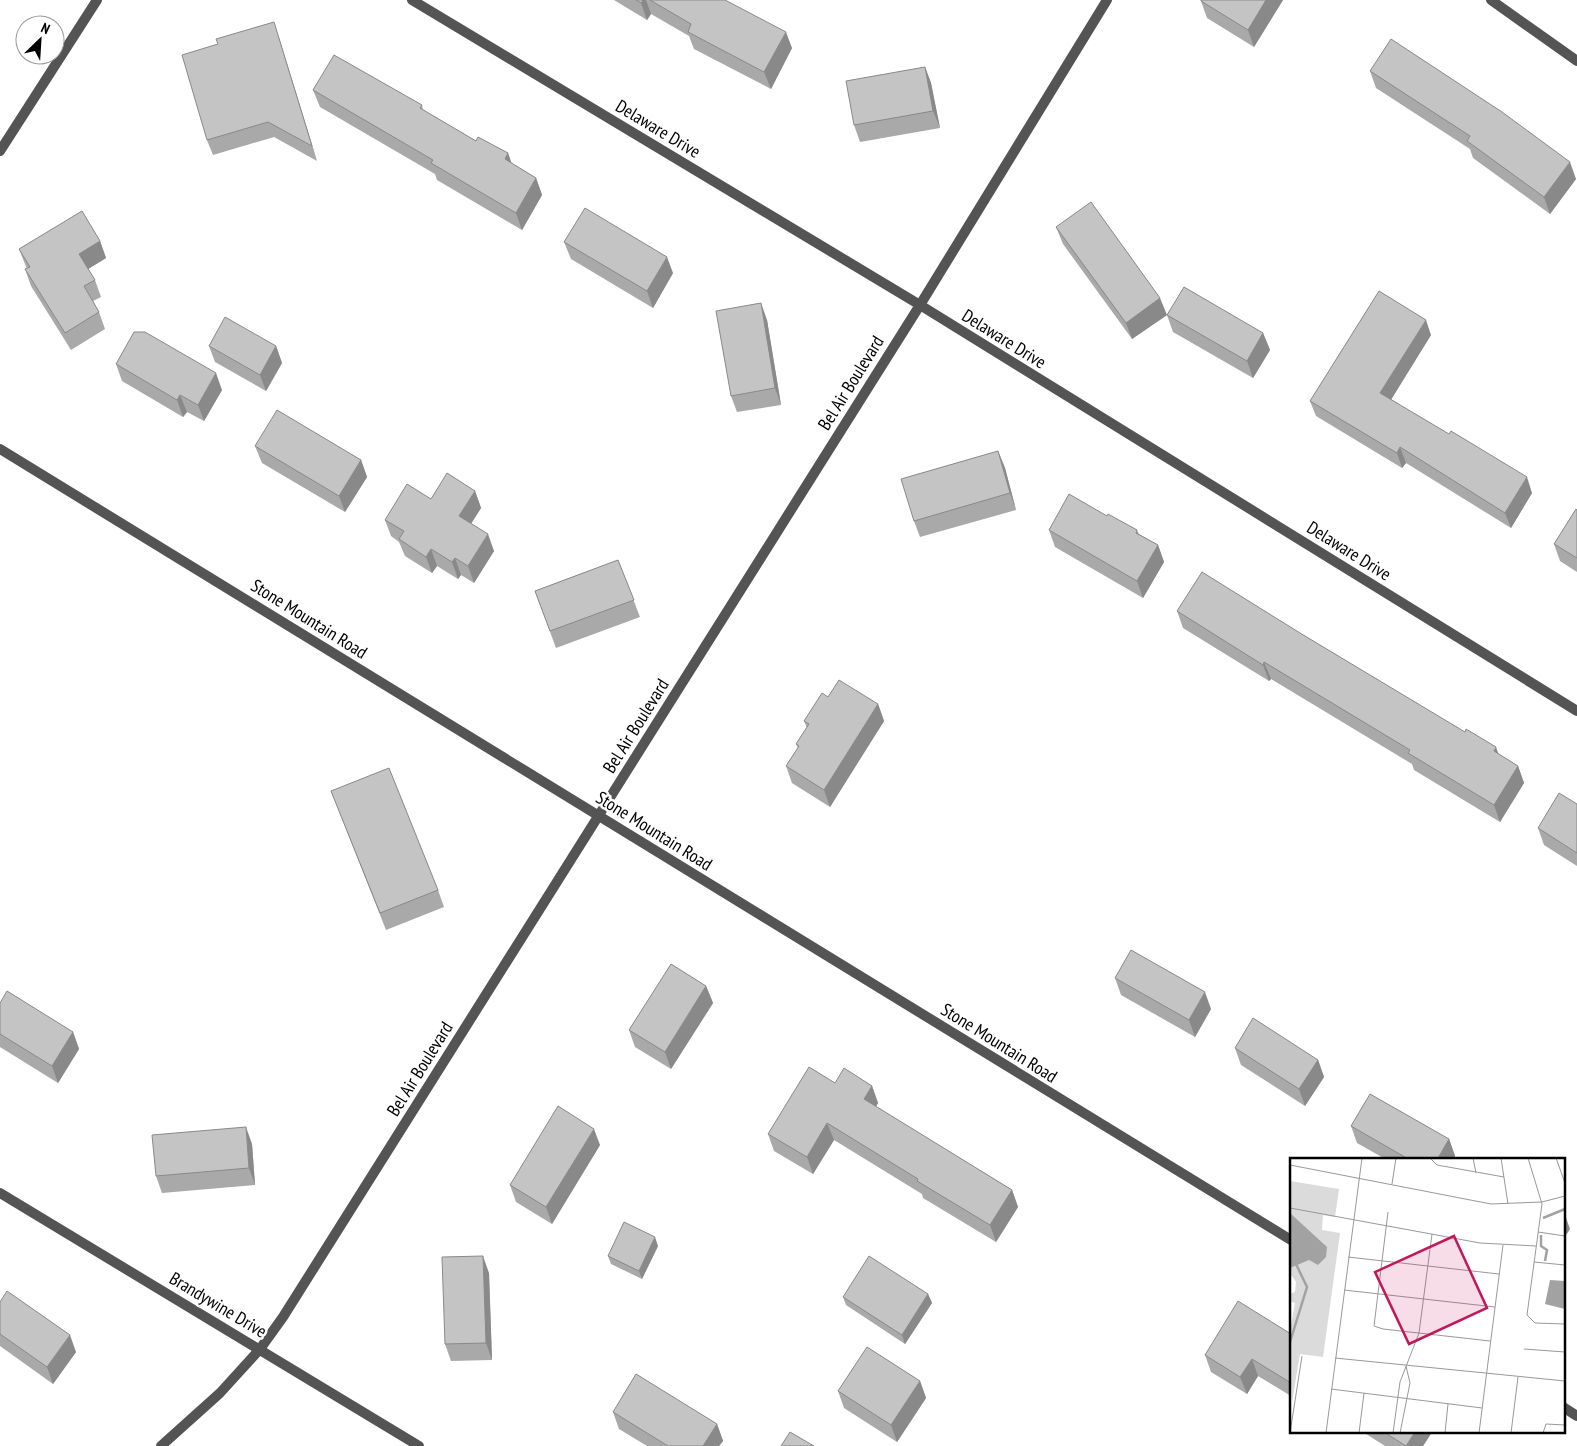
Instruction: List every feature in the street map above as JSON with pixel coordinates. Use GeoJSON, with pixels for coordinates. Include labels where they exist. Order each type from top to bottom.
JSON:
{"type":"FeatureCollection","features":[{"type":"Feature","properties":{"kind":"street"},"geometry":{"type":"LineString","coordinates":[[0,151],[97,0]]}},
{"type":"Feature","properties":{"kind":"street","name":"Delaware Drive"},"geometry":{"type":"LineString","coordinates":[[412,0],[920,306],[1577,711]]}},
{"type":"Feature","properties":{"kind":"street","name":"Bel Air Boulevard"},"geometry":{"type":"LineString","coordinates":[[162,1446],[220,1393],[260,1349],[288,1308],[920,306],[1107,0]]}},
{"type":"Feature","properties":{"kind":"street"},"geometry":{"type":"LineString","coordinates":[[1492,0],[1577,61]]}},
{"type":"Feature","properties":{"kind":"street","name":"Stone Mountain Road"},"geometry":{"type":"LineString","coordinates":[[0,449],[1290,1239]]}},
{"type":"Feature","properties":{"kind":"street","name":"Brandywine Drive"},"geometry":{"type":"LineString","coordinates":[[0,1193],[419,1446]]}},
{"type":"Feature","properties":{"kind":"street"},"geometry":{"type":"LineString","coordinates":[[1564,1408],[1577,1416]]}},
{"type":"Feature","properties":{"kind":"building"},"geometry":{"type":"Polygon","coordinates":[[[650,0],[725,0],[786,32],[764,72],[688,32],[691,24],[650,0]]]}},
{"type":"Feature","properties":{"kind":"building"},"geometry":{"type":"Polygon","coordinates":[[[1201,0],[1266,0],[1248,30],[1201,0]]]}},
{"type":"Feature","properties":{"kind":"building"},"geometry":{"type":"Polygon","coordinates":[[[274,22],[312,146],[268,122],[207,140],[182,55],[218,44],[216,39],[274,22]]]}},
{"type":"Feature","properties":{"kind":"building"},"geometry":{"type":"Polygon","coordinates":[[[1391,39],[1502,112],[1570,162],[1544,197],[1467,141],[1470,136],[1370,71],[1391,39]]]}},
{"type":"Feature","properties":{"kind":"building"},"geometry":{"type":"Polygon","coordinates":[[[334,55],[422,105],[420,108],[476,141],[478,137],[508,153],[505,159],[536,178],[516,213],[431,163],[433,160],[313,90],[334,55]]]}},
{"type":"Feature","properties":{"kind":"building"},"geometry":{"type":"Polygon","coordinates":[[[925,67],[933,111],[854,125],[846,81],[925,67]]]}},
{"type":"Feature","properties":{"kind":"building"},"geometry":{"type":"Polygon","coordinates":[[[1091,202],[1160,298],[1126,323],[1056,227],[1091,202]]]}},
{"type":"Feature","properties":{"kind":"building"},"geometry":{"type":"Polygon","coordinates":[[[585,208],[667,257],[647,291],[564,242],[585,208]]]}},
{"type":"Feature","properties":{"kind":"building"},"geometry":{"type":"Polygon","coordinates":[[[82,211],[100,241],[79,254],[95,280],[84,286],[99,312],[65,333],[25,269],[30,267],[19,249],[82,211]]]}},
{"type":"Feature","properties":{"kind":"building"},"geometry":{"type":"Polygon","coordinates":[[[1184,287],[1263,333],[1247,361],[1167,315],[1184,287]]]}},
{"type":"Feature","properties":{"kind":"building"},"geometry":{"type":"Polygon","coordinates":[[[1379,291],[1426,320],[1380,393],[1449,434],[1451,431],[1527,477],[1505,513],[1400,447],[1397,453],[1310,401],[1379,291]]]}},
{"type":"Feature","properties":{"kind":"building"},"geometry":{"type":"Polygon","coordinates":[[[761,303],[775,388],[731,396],[716,311],[761,303]]]}},
{"type":"Feature","properties":{"kind":"building"},"geometry":{"type":"Polygon","coordinates":[[[225,317],[276,346],[260,375],[209,346],[225,317]]]}},
{"type":"Feature","properties":{"kind":"building"},"geometry":{"type":"Polygon","coordinates":[[[134,332],[145,332],[216,373],[198,405],[180,395],[177,400],[116,364],[134,332]]]}},
{"type":"Feature","properties":{"kind":"building"},"geometry":{"type":"Polygon","coordinates":[[[277,410],[361,460],[339,496],[255,446],[277,410]]]}},
{"type":"Feature","properties":{"kind":"building"},"geometry":{"type":"Polygon","coordinates":[[[998,451],[1010,493],[914,521],[901,479],[998,451]]]}},
{"type":"Feature","properties":{"kind":"building"},"geometry":{"type":"Polygon","coordinates":[[[447,473],[475,491],[459,516],[488,534],[468,566],[455,558],[452,562],[431,549],[426,557],[399,539],[404,531],[385,520],[407,484],[431,499],[447,473]]]}},
{"type":"Feature","properties":{"kind":"building"},"geometry":{"type":"Polygon","coordinates":[[[1069,494],[1107,516],[1108,514],[1137,530],[1136,533],[1158,545],[1137,581],[1049,530],[1069,494]]]}},
{"type":"Feature","properties":{"kind":"building"},"geometry":{"type":"Polygon","coordinates":[[[1577,510],[1577,558],[1554,544],[1577,510]]]}},
{"type":"Feature","properties":{"kind":"building"},"geometry":{"type":"Polygon","coordinates":[[[618,560],[634,600],[550,631],[535,591],[618,560]]]}},
{"type":"Feature","properties":{"kind":"building"},"geometry":{"type":"Polygon","coordinates":[[[1202,572],[1465,732],[1466,729],[1496,747],[1494,751],[1518,766],[1494,805],[1408,753],[1410,750],[1264,662],[1263,665],[1177,611],[1202,572]]]}},
{"type":"Feature","properties":{"kind":"building"},"geometry":{"type":"Polygon","coordinates":[[[839,680],[878,704],[824,790],[786,766],[799,746],[796,744],[809,724],[804,721],[822,693],[828,697],[839,680]]]}},
{"type":"Feature","properties":{"kind":"building"},"geometry":{"type":"Polygon","coordinates":[[[389,768],[438,890],[380,913],[331,791],[389,768]]]}},
{"type":"Feature","properties":{"kind":"building"},"geometry":{"type":"Polygon","coordinates":[[[1559,793],[1577,804],[1577,853],[1538,828],[1559,793]]]}},
{"type":"Feature","properties":{"kind":"building"},"geometry":{"type":"Polygon","coordinates":[[[1131,950],[1205,992],[1189,1020],[1115,978],[1131,950]]]}},
{"type":"Feature","properties":{"kind":"building"},"geometry":{"type":"Polygon","coordinates":[[[671,964],[706,986],[665,1052],[629,1030],[671,964]]]}},
{"type":"Feature","properties":{"kind":"building"},"geometry":{"type":"Polygon","coordinates":[[[7,991],[73,1032],[52,1066],[0,1034],[0,1003],[7,991]]]}},
{"type":"Feature","properties":{"kind":"building"},"geometry":{"type":"Polygon","coordinates":[[[1253,1018],[1318,1060],[1299,1089],[1235,1048],[1253,1018]]]}},
{"type":"Feature","properties":{"kind":"building"},"geometry":{"type":"Polygon","coordinates":[[[809,1067],[835,1083],[844,1068],[872,1086],[864,1099],[1012,1190],[990,1225],[827,1123],[807,1157],[768,1134],[809,1067]]]}},
{"type":"Feature","properties":{"kind":"building"},"geometry":{"type":"Polygon","coordinates":[[[1370,1094],[1449,1139],[1438,1158],[1407,1158],[1351,1126],[1370,1094]]]}},
{"type":"Feature","properties":{"kind":"building"},"geometry":{"type":"Polygon","coordinates":[[[558,1106],[594,1129],[546,1207],[510,1185],[558,1106]]]}},
{"type":"Feature","properties":{"kind":"building"},"geometry":{"type":"Polygon","coordinates":[[[246,1127],[249,1168],[156,1176],[152,1135],[246,1127]]]}},
{"type":"Feature","properties":{"kind":"building"},"geometry":{"type":"Polygon","coordinates":[[[624,1222],[655,1237],[639,1271],[608,1256],[624,1222]]]}},
{"type":"Feature","properties":{"kind":"building"},"geometry":{"type":"Polygon","coordinates":[[[483,1256],[486,1343],[445,1344],[442,1257],[483,1256]]]}},
{"type":"Feature","properties":{"kind":"building"},"geometry":{"type":"Polygon","coordinates":[[[869,1256],[928,1294],[902,1335],[843,1297],[869,1256]]]}},
{"type":"Feature","properties":{"kind":"building"},"geometry":{"type":"Polygon","coordinates":[[[7,1291],[70,1335],[47,1367],[0,1334],[0,1302],[7,1291]]]}},
{"type":"Feature","properties":{"kind":"building"},"geometry":{"type":"Polygon","coordinates":[[[1238,1301],[1290,1333],[1290,1382],[1252,1359],[1240,1377],[1205,1355],[1238,1301]]]}},
{"type":"Feature","properties":{"kind":"building"},"geometry":{"type":"Polygon","coordinates":[[[867,1347],[920,1381],[891,1425],[838,1391],[867,1347]]]}},
{"type":"Feature","properties":{"kind":"building"},"geometry":{"type":"Polygon","coordinates":[[[636,1374],[717,1424],[703,1446],[668,1446],[613,1412],[636,1374]]]}},
{"type":"Feature","properties":{"kind":"building"},"geometry":{"type":"Polygon","coordinates":[[[790,1432],[814,1446],[781,1446],[790,1432]]]}},
{"type":"Feature","properties":{"kind":"building"},"geometry":{"type":"Polygon","coordinates":[[[1387,1434],[1414,1434],[1406,1446],[1387,1434]]]}}]}
